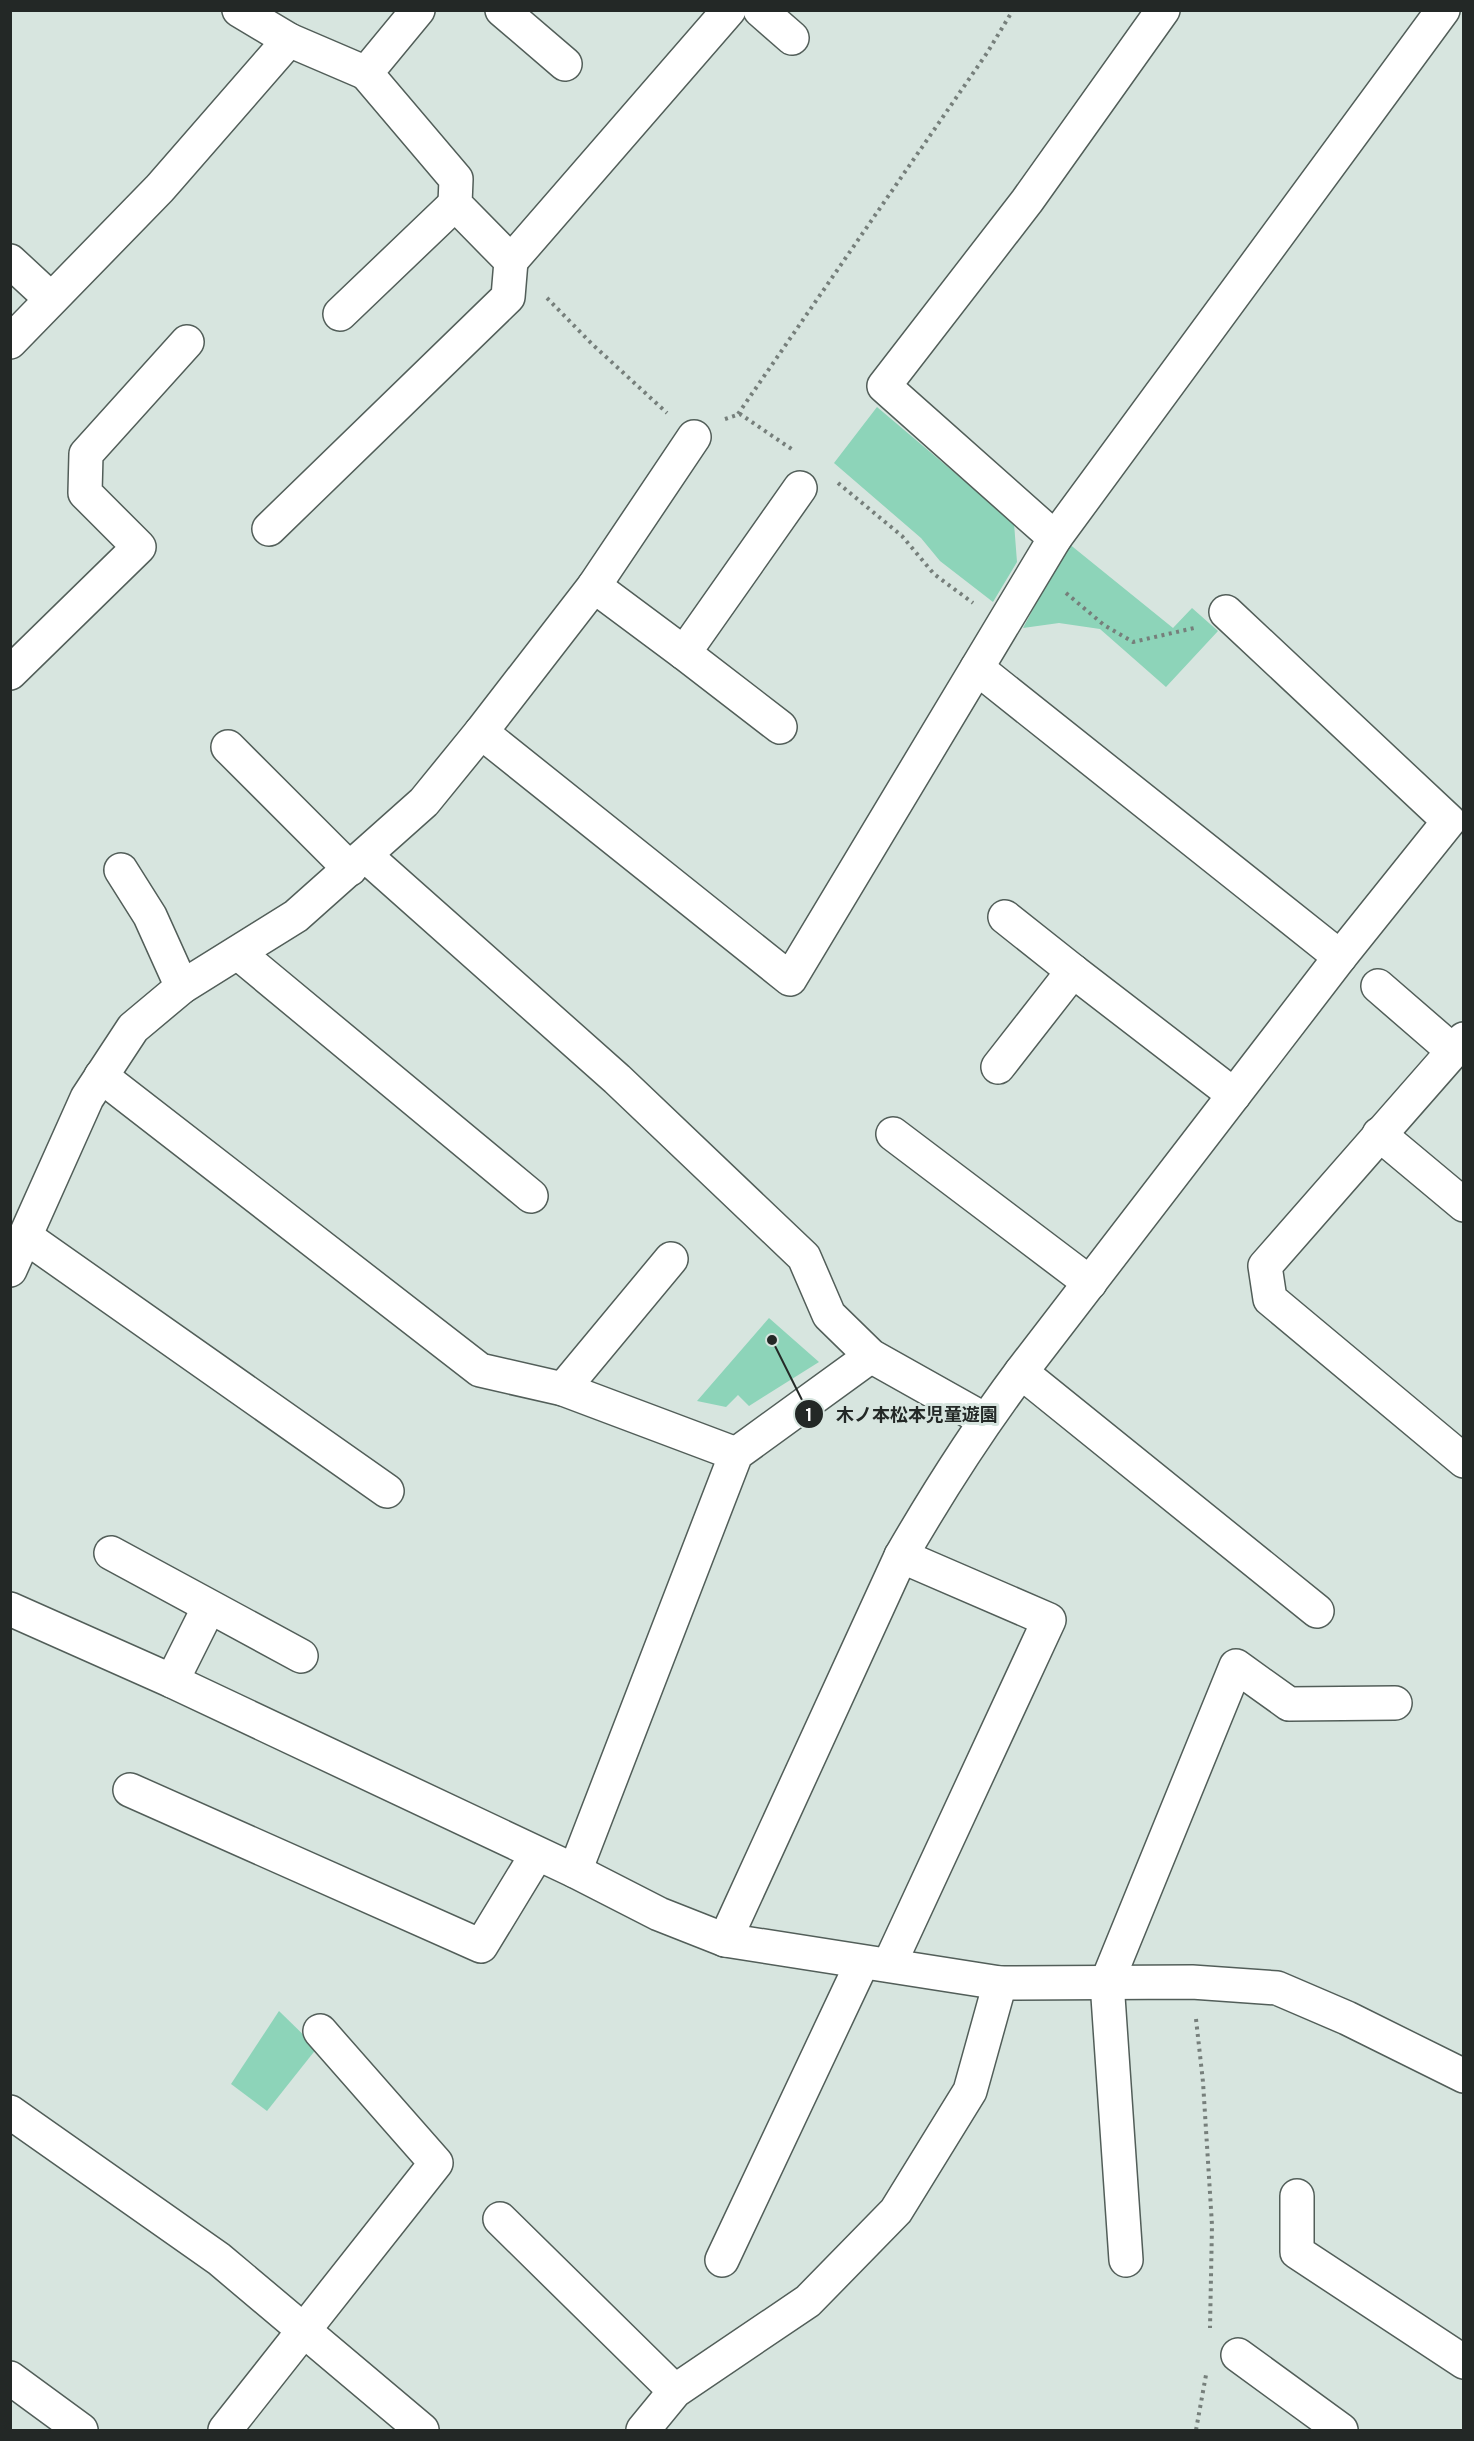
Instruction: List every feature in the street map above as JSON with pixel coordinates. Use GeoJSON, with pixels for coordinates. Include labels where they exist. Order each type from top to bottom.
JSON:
{"type":"FeatureCollection","features":[{"type":"Feature","properties":{"kind":"street"},"geometry":{"type":"LineString","coordinates":[[239,10],[289,40],[366,73],[456,179],[455,204],[340,314]]}},
{"type":"Feature","properties":{"kind":"street"},"geometry":{"type":"LineString","coordinates":[[366,73],[418,10]]}},
{"type":"Feature","properties":{"kind":"street"},"geometry":{"type":"LineString","coordinates":[[502,10],[565,64]]}},
{"type":"Feature","properties":{"kind":"street"},"geometry":{"type":"LineString","coordinates":[[269,529],[508,297],[511,261],[729,10]]}},
{"type":"Feature","properties":{"kind":"street"},"geometry":{"type":"LineString","coordinates":[[760,10],[792,38]]}},
{"type":"Feature","properties":{"kind":"street"},"geometry":{"type":"LineString","coordinates":[[1055,538],[884,386],[1027,201],[1163,10]]}},
{"type":"Feature","properties":{"kind":"street"},"geometry":{"type":"LineString","coordinates":[[481,732],[790,979],[1055,538],[1443,10]]}},
{"type":"Feature","properties":{"kind":"street"},"geometry":{"type":"LineString","coordinates":[[10,342],[160,188],[289,40]]}},
{"type":"Feature","properties":{"kind":"street"},"geometry":{"type":"LineString","coordinates":[[455,204],[511,261]]}},
{"type":"Feature","properties":{"kind":"street"},"geometry":{"type":"LineString","coordinates":[[10,261],[51,298]]}},
{"type":"Feature","properties":{"kind":"street"},"geometry":{"type":"LineString","coordinates":[[10,673],[139,547],[85,493],[86,454],[187,342]]}},
{"type":"Feature","properties":{"kind":"street"},"geometry":{"type":"LineString","coordinates":[[10,1270],[87,1098],[133,1028],[182,987],[296,916],[424,802],[594,586],[694,437]]}},
{"type":"Feature","properties":{"kind":"street"},"geometry":{"type":"LineString","coordinates":[[684,653],[800,488]]}},
{"type":"Feature","properties":{"kind":"street"},"geometry":{"type":"LineString","coordinates":[[594,586],[780,727]]}},
{"type":"Feature","properties":{"kind":"street"},"geometry":{"type":"LineString","coordinates":[[725,1940],[901,1556],[985,1420],[1340,957],[1449,821],[1226,612]]}},
{"type":"Feature","properties":{"kind":"street"},"geometry":{"type":"LineString","coordinates":[[977,668],[1340,957]]}},
{"type":"Feature","properties":{"kind":"street"},"geometry":{"type":"LineString","coordinates":[[228,747],[358,862],[617,1079],[804,1257],[829,1315],[871,1356],[985,1420]]}},
{"type":"Feature","properties":{"kind":"street"},"geometry":{"type":"LineString","coordinates":[[121,870],[150,916],[182,987]]}},
{"type":"Feature","properties":{"kind":"street"},"geometry":{"type":"LineString","coordinates":[[1005,917],[1234,1095]]}},
{"type":"Feature","properties":{"kind":"street"},"geometry":{"type":"LineString","coordinates":[[238,953],[531,1196]]}},
{"type":"Feature","properties":{"kind":"street"},"geometry":{"type":"LineString","coordinates":[[998,1066],[1073,971]]}},
{"type":"Feature","properties":{"kind":"street"},"geometry":{"type":"LineString","coordinates":[[1378,986],[1458,1045],[1265,1266],[1270,1299],[1464,1461]]}},
{"type":"Feature","properties":{"kind":"street"},"geometry":{"type":"LineString","coordinates":[[101,1076],[480,1370],[563,1389],[736,1454]]}},
{"type":"Feature","properties":{"kind":"street"},"geometry":{"type":"LineString","coordinates":[[893,1134],[1090,1283]]}},
{"type":"Feature","properties":{"kind":"street"},"geometry":{"type":"LineString","coordinates":[[1379,1134],[1464,1205]]}},
{"type":"Feature","properties":{"kind":"street"},"geometry":{"type":"LineString","coordinates":[[26,1237],[387,1491]]}},
{"type":"Feature","properties":{"kind":"street"},"geometry":{"type":"LineString","coordinates":[[563,1389],[671,1259]]}},
{"type":"Feature","properties":{"kind":"street"},"geometry":{"type":"LineString","coordinates":[[575,1871],[736,1454],[871,1356]]}},
{"type":"Feature","properties":{"kind":"street"},"geometry":{"type":"LineString","coordinates":[[1021,1372],[1317,1611]]}},
{"type":"Feature","properties":{"kind":"street"},"geometry":{"type":"LineString","coordinates":[[111,1553],[301,1656]]}},
{"type":"Feature","properties":{"kind":"street"},"geometry":{"type":"LineString","coordinates":[[722,2260],[876,1964],[1049,1620],[901,1556]]}},
{"type":"Feature","properties":{"kind":"street"},"geometry":{"type":"LineString","coordinates":[[172,1681],[209,1607]]}},
{"type":"Feature","properties":{"kind":"street"},"geometry":{"type":"LineString","coordinates":[[10,1609],[172,1681],[575,1871],[659,1914],[725,1940],[1000,1983],[1192,1982],[1277,1988],[1347,2018],[1464,2076]]}},
{"type":"Feature","properties":{"kind":"street"},"geometry":{"type":"LineString","coordinates":[[1126,2260],[1107,1982],[1236,1666],[1289,1704],[1395,1703]]}},
{"type":"Feature","properties":{"kind":"street"},"geometry":{"type":"LineString","coordinates":[[130,1790],[481,1946],[537,1854]]}},
{"type":"Feature","properties":{"kind":"street"},"geometry":{"type":"LineString","coordinates":[[644,2430],[675,2391],[808,2301],[896,2211],[970,2091],[1000,1983]]}},
{"type":"Feature","properties":{"kind":"street"},"geometry":{"type":"LineString","coordinates":[[225,2430],[436,2163],[320,2031]]}},
{"type":"Feature","properties":{"kind":"street"},"geometry":{"type":"LineString","coordinates":[[10,2112],[219,2259],[422,2430]]}},
{"type":"Feature","properties":{"kind":"street"},"geometry":{"type":"LineString","coordinates":[[1297,2196],[1297,2252],[1464,2362]]}},
{"type":"Feature","properties":{"kind":"street"},"geometry":{"type":"LineString","coordinates":[[500,2219],[675,2391]]}},
{"type":"Feature","properties":{"kind":"street"},"geometry":{"type":"LineString","coordinates":[[1238,2355],[1341,2430]]}},
{"type":"Feature","properties":{"kind":"street"},"geometry":{"type":"LineString","coordinates":[[10,2378],[81,2430]]}},
{"type":"Feature","properties":{"kind":"path"},"geometry":{"type":"LineString","coordinates":[[738,415],[987,53],[1013,10]]}},
{"type":"Feature","properties":{"kind":"path"},"geometry":{"type":"LineString","coordinates":[[511,261],[592,344],[694,437],[708,425],[740,414],[795,451]]}},
{"type":"Feature","properties":{"kind":"path"},"geometry":{"type":"LineString","coordinates":[[831,477],[902,536],[934,574],[1002,626]]}},
{"type":"Feature","properties":{"kind":"path"},"geometry":{"type":"LineString","coordinates":[[1037,568],[1104,625],[1133,642],[1209,624],[1226,612]]}},
{"type":"Feature","properties":{"kind":"path"},"geometry":{"type":"LineString","coordinates":[[1192,1982],[1203,2082],[1211,2213],[1210,2333]]}},
{"type":"Feature","properties":{"kind":"path"},"geometry":{"type":"LineString","coordinates":[[1196,2430],[1208,2367]]}},
{"type":"Feature","properties":{"kind":"green space"},"geometry":{"type":"Polygon","coordinates":[[[877,407],[1014,523],[1017,562],[993,602],[940,561],[921,538],[834,463],[877,407]]]}},
{"type":"Feature","properties":{"kind":"green space"},"geometry":{"type":"Polygon","coordinates":[[[1068,543],[1173,628],[1192,608],[1218,631],[1166,687],[1100,629],[1059,623],[1023,628],[1068,543]]]}},
{"type":"Feature","properties":{"kind":"green space"},"geometry":{"type":"Polygon","coordinates":[[[769,1318],[819,1362],[749,1406],[738,1395],[726,1407],[697,1401],[769,1318]]]}},
{"type":"Feature","properties":{"kind":"green space"},"geometry":{"type":"Polygon","coordinates":[[[279,2011],[317,2048],[267,2111],[231,2084],[279,2011]]]}},
{"type":"Feature","properties":{"kind":"place","name":"木ノ本松本児童遊園"},"geometry":{"type":"Point","coordinates":[772,1340]}}]}
